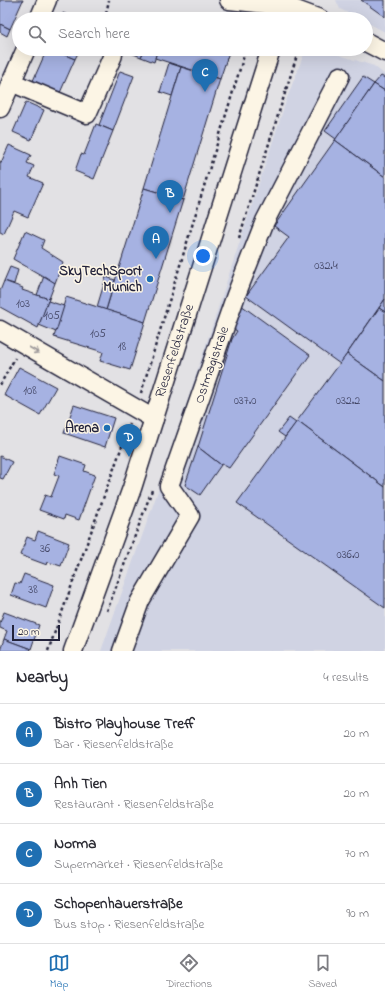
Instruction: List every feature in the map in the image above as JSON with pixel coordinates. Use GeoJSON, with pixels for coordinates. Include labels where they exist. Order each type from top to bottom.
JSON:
{"type":"FeatureCollection","features":[{"type":"Feature","properties":{"kind":"street"},"geometry":{"type":"LineString","coordinates":[[42,12],[47,0]]}},
{"type":"Feature","properties":{"kind":"street"},"geometry":{"type":"LineString","coordinates":[[229,0],[284,8],[297,12]]}},
{"type":"Feature","properties":{"kind":"street"},"geometry":{"type":"LineString","coordinates":[[373,46],[385,52]]}},
{"type":"Feature","properties":{"kind":"street"},"geometry":{"type":"LineString","coordinates":[[0,108],[23,56]]}},
{"type":"Feature","properties":{"kind":"street"},"geometry":{"type":"LineString","coordinates":[[11,82],[87,114],[113,56]]}},
{"type":"Feature","properties":{"kind":"street","name":"Riesenfeldstraße"},"geometry":{"type":"LineString","coordinates":[[73,651],[132,488],[269,56]]}},
{"type":"Feature","properties":{"kind":"street","name":"Ostmagistrale"},"geometry":{"type":"LineString","coordinates":[[122,651],[140,601],[190,516],[170,486],[236,295],[266,221],[340,76]]}},
{"type":"Feature","properties":{"kind":"street"},"geometry":{"type":"LineString","coordinates":[[0,330],[154,419]]}},
{"type":"Feature","properties":{"kind":"path"},"geometry":{"type":"LineString","coordinates":[[106,12],[109,0]]}},
{"type":"Feature","properties":{"kind":"path"},"geometry":{"type":"LineString","coordinates":[[48,651],[136,409],[244,56]]}},
{"type":"Feature","properties":{"kind":"path"},"geometry":{"type":"LineString","coordinates":[[0,386],[23,344]]}},
{"type":"Feature","properties":{"kind":"path"},"geometry":{"type":"LineString","coordinates":[[126,434],[131,436]]}},
{"type":"Feature","properties":{"kind":"path"},"geometry":{"type":"LineString","coordinates":[[113,471],[118,472]]}},
{"type":"Feature","properties":{"kind":"shaded area"},"geometry":{"type":"Polygon","coordinates":[[[336,0],[385,0],[385,32],[373,26],[373,12],[346,12],[340,9],[336,0]]]}},
{"type":"Feature","properties":{"kind":"shaded area"},"geometry":{"type":"Polygon","coordinates":[[[303,56],[342,56],[374,66],[385,75],[385,651],[101,651],[157,494],[287,98],[303,56]]]}},
{"type":"Feature","properties":{"kind":"building"},"geometry":{"type":"Polygon","coordinates":[[[0,0],[23,0],[18,12],[12,12],[12,25],[10,29],[0,24],[0,0]]]}},
{"type":"Feature","properties":{"kind":"building"},"geometry":{"type":"Polygon","coordinates":[[[361,0],[385,0],[385,17],[361,0]]]}},
{"type":"Feature","properties":{"kind":"building"},"geometry":{"type":"Polygon","coordinates":[[[0,24],[10,29],[7,36],[0,32],[0,24]]]}},
{"type":"Feature","properties":{"kind":"building"},"geometry":{"type":"Polygon","coordinates":[[[44,56],[68,56],[75,59],[59,95],[32,83],[44,56]]]}},
{"type":"Feature","properties":{"kind":"building"},"geometry":{"type":"Polygon","coordinates":[[[68,56],[76,56],[75,59],[68,56]]]}},
{"type":"Feature","properties":{"kind":"building"},"geometry":{"type":"Polygon","coordinates":[[[142,56],[156,56],[154,62],[142,56]]]}},
{"type":"Feature","properties":{"kind":"building"},"geometry":{"type":"Polygon","coordinates":[[[156,56],[228,56],[220,79],[155,58],[156,56]]]}},
{"type":"Feature","properties":{"kind":"building"},"geometry":{"type":"Polygon","coordinates":[[[169,63],[181,67],[172,96],[160,92],[169,63]]]}},
{"type":"Feature","properties":{"kind":"building"},"geometry":{"type":"Polygon","coordinates":[[[181,67],[220,79],[183,200],[144,188],[181,67]]]}},
{"type":"Feature","properties":{"kind":"building"},"geometry":{"type":"Polygon","coordinates":[[[120,71],[134,76],[113,131],[99,125],[120,71]]]}},
{"type":"Feature","properties":{"kind":"building"},"geometry":{"type":"Polygon","coordinates":[[[381,76],[385,78],[385,91],[374,84],[381,76]]]}},
{"type":"Feature","properties":{"kind":"building"},"geometry":{"type":"Polygon","coordinates":[[[363,77],[374,84],[336,139],[325,131],[363,77]]]}},
{"type":"Feature","properties":{"kind":"building"},"geometry":{"type":"Polygon","coordinates":[[[374,84],[385,91],[385,177],[335,140],[374,84]]]}},
{"type":"Feature","properties":{"kind":"building"},"geometry":{"type":"Polygon","coordinates":[[[26,102],[44,110],[31,140],[13,132],[26,102]]]}},
{"type":"Feature","properties":{"kind":"building"},"geometry":{"type":"Polygon","coordinates":[[[96,124],[113,131],[94,179],[75,171],[81,154],[84,155],[96,124]]]}},
{"type":"Feature","properties":{"kind":"building"},"geometry":{"type":"Polygon","coordinates":[[[335,140],[385,177],[385,299],[340,364],[246,296],[289,237],[274,226],[335,140]]]}},
{"type":"Feature","properties":{"kind":"building"},"geometry":{"type":"Polygon","coordinates":[[[9,145],[31,155],[27,163],[34,166],[29,177],[43,183],[28,217],[14,211],[4,234],[0,232],[0,165],[9,145]]]}},
{"type":"Feature","properties":{"kind":"building"},"geometry":{"type":"Polygon","coordinates":[[[144,188],[183,200],[145,322],[106,310],[144,188]]]}},
{"type":"Feature","properties":{"kind":"building"},"geometry":{"type":"Polygon","coordinates":[[[25,231],[44,240],[41,248],[63,262],[55,283],[13,259],[25,231]]]}},
{"type":"Feature","properties":{"kind":"building"},"geometry":{"type":"Polygon","coordinates":[[[10,267],[18,270],[14,284],[4,281],[10,267]]]}},
{"type":"Feature","properties":{"kind":"building"},"geometry":{"type":"Polygon","coordinates":[[[44,276],[55,283],[49,299],[37,295],[44,276]]]}},
{"type":"Feature","properties":{"kind":"building"},"geometry":{"type":"Polygon","coordinates":[[[106,277],[115,280],[106,310],[97,307],[106,277]]]}},
{"type":"Feature","properties":{"kind":"building"},"geometry":{"type":"Polygon","coordinates":[[[4,281],[23,288],[22,290],[49,299],[38,328],[0,307],[0,291],[4,281]]]}},
{"type":"Feature","properties":{"kind":"building"},"geometry":{"type":"Polygon","coordinates":[[[66,297],[145,322],[130,370],[100,361],[103,352],[54,337],[66,297]]]}},
{"type":"Feature","properties":{"kind":"building"},"geometry":{"type":"Polygon","coordinates":[[[385,299],[385,312],[379,308],[385,299]]]}},
{"type":"Feature","properties":{"kind":"building"},"geometry":{"type":"Polygon","coordinates":[[[48,301],[64,306],[56,332],[39,325],[48,301]]]}},
{"type":"Feature","properties":{"kind":"building"},"geometry":{"type":"Polygon","coordinates":[[[241,305],[310,355],[229,468],[222,464],[221,465],[198,447],[232,339],[237,331],[232,328],[241,305]]]}},
{"type":"Feature","properties":{"kind":"building"},"geometry":{"type":"Polygon","coordinates":[[[379,308],[385,312],[385,381],[347,354],[379,308]]]}},
{"type":"Feature","properties":{"kind":"building"},"geometry":{"type":"Polygon","coordinates":[[[347,354],[385,381],[385,487],[297,421],[347,354]]]}},
{"type":"Feature","properties":{"kind":"building"},"geometry":{"type":"Polygon","coordinates":[[[19,367],[56,387],[40,415],[4,395],[19,367]]]}},
{"type":"Feature","properties":{"kind":"building"},"geometry":{"type":"Polygon","coordinates":[[[74,405],[114,418],[105,447],[64,433],[74,405]]]}},
{"type":"Feature","properties":{"kind":"building"},"geometry":{"type":"Polygon","coordinates":[[[289,418],[296,423],[285,437],[278,432],[289,418]]]}},
{"type":"Feature","properties":{"kind":"building"},"geometry":{"type":"Polygon","coordinates":[[[297,421],[385,487],[385,608],[237,503],[297,421]]]}},
{"type":"Feature","properties":{"kind":"building"},"geometry":{"type":"Polygon","coordinates":[[[198,447],[221,465],[200,495],[185,485],[198,447]]]}},
{"type":"Feature","properties":{"kind":"building"},"geometry":{"type":"Polygon","coordinates":[[[0,456],[12,462],[3,479],[0,478],[0,456]]]}},
{"type":"Feature","properties":{"kind":"building"},"geometry":{"type":"Polygon","coordinates":[[[60,456],[86,465],[84,471],[95,475],[79,520],[65,515],[64,519],[39,510],[45,495],[51,497],[59,476],[54,474],[60,456]]]}},
{"type":"Feature","properties":{"kind":"building"},"geometry":{"type":"Polygon","coordinates":[[[38,531],[69,543],[61,566],[48,562],[47,565],[20,555],[27,537],[35,540],[38,531]]]}},
{"type":"Feature","properties":{"kind":"building"},"geometry":{"type":"Polygon","coordinates":[[[24,574],[54,585],[46,608],[11,595],[15,583],[20,584],[24,574]]]}},
{"type":"Feature","properties":{"kind":"building"},"geometry":{"type":"Polygon","coordinates":[[[4,612],[39,625],[31,649],[4,639],[7,631],[0,628],[0,623],[4,612]]]}},
{"type":"Feature","properties":{"kind":"building"},"geometry":{"type":"Polygon","coordinates":[[[4,639],[31,649],[30,651],[0,651],[4,639]]]}},
{"type":"Feature","properties":{"kind":"place","name":"Norma"},"geometry":{"type":"Point","coordinates":[205,92]}},
{"type":"Feature","properties":{"kind":"place","name":"Anh Tien"},"geometry":{"type":"Point","coordinates":[170,213]}},
{"type":"Feature","properties":{"kind":"place","name":"Bistro Playhouse Treff"},"geometry":{"type":"Point","coordinates":[156,259]}},
{"type":"Feature","properties":{"kind":"place","name":"SkyTechSport Munich"},"geometry":{"type":"Point","coordinates":[150,279]}},
{"type":"Feature","properties":{"kind":"place","name":"Arena"},"geometry":{"type":"Point","coordinates":[107,428]}},
{"type":"Feature","properties":{"kind":"place","name":"Schopenhauerstraße"},"geometry":{"type":"Point","coordinates":[129,457]}}]}
